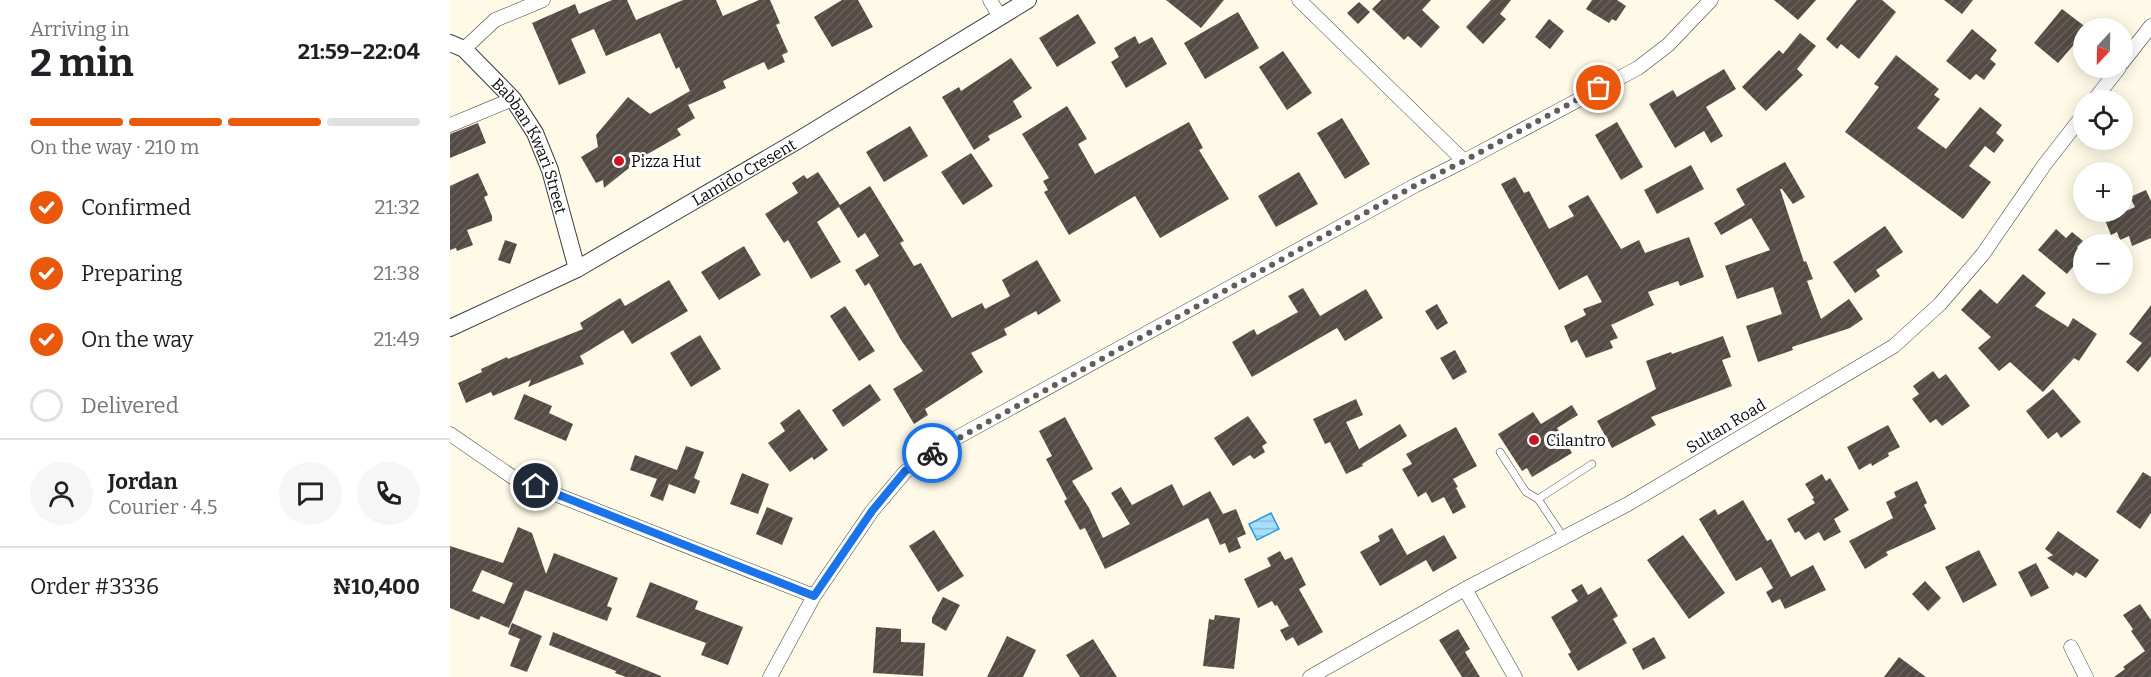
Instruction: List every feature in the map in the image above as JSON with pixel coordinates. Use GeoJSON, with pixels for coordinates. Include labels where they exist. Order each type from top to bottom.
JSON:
{"type":"FeatureCollection","features":[{"type":"Feature","properties":{"kind":"street"},"geometry":{"type":"LineString","coordinates":[[457,46],[495,20],[543,0]]}},
{"type":"Feature","properties":{"kind":"street"},"geometry":{"type":"LineString","coordinates":[[990,0],[1000,17]]}},
{"type":"Feature","properties":{"kind":"street","name":"Lamido Cresent"},"geometry":{"type":"LineString","coordinates":[[450,328],[577,269],[797,141],[1028,0]]}},
{"type":"Feature","properties":{"kind":"street"},"geometry":{"type":"LineString","coordinates":[[1299,0],[1464,161]]}},
{"type":"Feature","properties":{"kind":"street"},"geometry":{"type":"LineString","coordinates":[[770,677],[814,596],[872,511],[905,471],[938,448],[1416,185],[1638,68],[1668,45],[1711,0]]}},
{"type":"Feature","properties":{"kind":"street"},"geometry":{"type":"LineString","coordinates":[[2133,49],[2151,26]]}},
{"type":"Feature","properties":{"kind":"street","name":"Babban Kwari Street"},"geometry":{"type":"LineString","coordinates":[[457,46],[513,99],[535,134],[550,170],[577,269]]}},
{"type":"Feature","properties":{"kind":"street"},"geometry":{"type":"LineString","coordinates":[[2102,90],[2111,78]]}},
{"type":"Feature","properties":{"kind":"street"},"geometry":{"type":"LineString","coordinates":[[450,125],[513,99]]}},
{"type":"Feature","properties":{"kind":"street","name":"Sultan Road"},"geometry":{"type":"LineString","coordinates":[[1310,677],[1465,589],[1628,504],[1894,346],[1940,304],[1983,254],[2045,164],[2073,128]]}},
{"type":"Feature","properties":{"kind":"street"},"geometry":{"type":"LineString","coordinates":[[450,434],[514,478],[814,596]]}},
{"type":"Feature","properties":{"kind":"street"},"geometry":{"type":"LineString","coordinates":[[1465,589],[1515,677]]}},
{"type":"Feature","properties":{"kind":"street"},"geometry":{"type":"LineString","coordinates":[[2071,647],[2086,677]]}},
{"type":"Feature","properties":{"kind":"lane"},"geometry":{"type":"LineString","coordinates":[[1500,452],[1527,492],[1538,499],[1564,538]]}},
{"type":"Feature","properties":{"kind":"lane"},"geometry":{"type":"LineString","coordinates":[[1538,499],[1592,464]]}},
{"type":"Feature","properties":{"kind":"water"},"geometry":{"type":"Polygon","coordinates":[[[1271,513],[1279,529],[1257,540],[1249,524],[1271,513]]]}},
{"type":"Feature","properties":{"kind":"building"},"geometry":{"type":"Polygon","coordinates":[[[612,0],[627,0],[636,20],[683,0],[716,0],[723,16],[759,0],[770,0],[780,23],[776,25],[788,52],[782,55],[785,62],[768,70],[764,62],[723,81],[726,88],[688,105],[695,118],[677,129],[681,135],[644,156],[604,188],[603,180],[596,183],[581,157],[598,147],[596,135],[628,97],[650,114],[690,91],[679,67],[676,69],[660,33],[606,56],[594,29],[571,39],[586,73],[559,85],[532,23],[575,4],[579,14],[612,0]]]}},
{"type":"Feature","properties":{"kind":"building"},"geometry":{"type":"Polygon","coordinates":[[[842,0],[858,0],[873,27],[832,47],[814,17],[842,0]]]}},
{"type":"Feature","properties":{"kind":"building"},"geometry":{"type":"Polygon","coordinates":[[[1166,0],[1224,0],[1201,28],[1166,0]]]}},
{"type":"Feature","properties":{"kind":"building"},"geometry":{"type":"Polygon","coordinates":[[[1381,0],[1431,0],[1422,10],[1440,27],[1421,48],[1408,36],[1404,40],[1372,9],[1381,0]]]}},
{"type":"Feature","properties":{"kind":"building"},"geometry":{"type":"Polygon","coordinates":[[[1491,0],[1511,0],[1500,14],[1506,19],[1483,44],[1466,27],[1491,0]]]}},
{"type":"Feature","properties":{"kind":"building"},"geometry":{"type":"Polygon","coordinates":[[[1592,0],[1617,0],[1626,6],[1616,21],[1612,19],[1609,23],[1586,9],[1592,0]]]}},
{"type":"Feature","properties":{"kind":"building"},"geometry":{"type":"Polygon","coordinates":[[[1774,0],[1816,0],[1798,20],[1774,0]]]}},
{"type":"Feature","properties":{"kind":"building"},"geometry":{"type":"Polygon","coordinates":[[[1857,0],[1882,0],[1896,12],[1859,59],[1841,44],[1837,49],[1826,39],[1857,0]]]}},
{"type":"Feature","properties":{"kind":"building"},"geometry":{"type":"Polygon","coordinates":[[[1944,0],[1973,0],[1962,14],[1944,0]]]}},
{"type":"Feature","properties":{"kind":"building"},"geometry":{"type":"Polygon","coordinates":[[[1359,2],[1370,12],[1358,24],[1347,13],[1359,2]]]}},
{"type":"Feature","properties":{"kind":"building"},"geometry":{"type":"Polygon","coordinates":[[[2062,9],[2074,18],[2073,46],[2058,63],[2034,43],[2062,9]]]}},
{"type":"Feature","properties":{"kind":"building"},"geometry":{"type":"Polygon","coordinates":[[[1238,12],[1259,48],[1205,79],[1184,43],[1238,12]]]}},
{"type":"Feature","properties":{"kind":"building"},"geometry":{"type":"Polygon","coordinates":[[[1078,14],[1096,43],[1057,67],[1039,38],[1078,14]]]}},
{"type":"Feature","properties":{"kind":"building"},"geometry":{"type":"Polygon","coordinates":[[[1549,19],[1564,31],[1550,49],[1535,37],[1549,19]]]}},
{"type":"Feature","properties":{"kind":"building"},"geometry":{"type":"Polygon","coordinates":[[[1972,29],[1997,50],[1990,59],[1996,64],[1984,80],[1976,74],[1970,80],[1946,61],[1972,29]]]}},
{"type":"Feature","properties":{"kind":"building"},"geometry":{"type":"Polygon","coordinates":[[[1800,33],[1816,46],[1797,69],[1803,75],[1766,111],[1742,87],[1779,50],[1783,54],[1800,33]]]}},
{"type":"Feature","properties":{"kind":"building"},"geometry":{"type":"Polygon","coordinates":[[[1135,36],[1139,44],[1152,37],[1167,64],[1126,88],[1111,62],[1119,57],[1114,48],[1135,36]]]}},
{"type":"Feature","properties":{"kind":"building"},"geometry":{"type":"Polygon","coordinates":[[[1283,51],[1312,93],[1287,110],[1259,67],[1283,51]]]}},
{"type":"Feature","properties":{"kind":"building"},"geometry":{"type":"Polygon","coordinates":[[[1896,55],[1939,89],[1934,95],[1940,99],[1917,128],[1946,149],[1980,107],[2002,125],[1996,133],[2004,140],[1994,153],[1985,146],[1969,166],[1991,182],[1963,219],[1845,132],[1879,87],[1874,84],[1896,55]]]}},
{"type":"Feature","properties":{"kind":"building"},"geometry":{"type":"Polygon","coordinates":[[[1011,58],[1032,88],[1013,101],[1022,117],[988,136],[990,140],[974,150],[942,97],[959,87],[961,91],[1011,58]]]}},
{"type":"Feature","properties":{"kind":"building"},"geometry":{"type":"Polygon","coordinates":[[[1724,69],[1736,89],[1706,107],[1723,136],[1711,143],[1704,131],[1675,148],[1649,104],[1673,90],[1677,97],[1724,69]]]}},
{"type":"Feature","properties":{"kind":"building"},"geometry":{"type":"Polygon","coordinates":[[[1067,106],[1087,139],[1078,144],[1095,174],[1189,122],[1203,148],[1199,150],[1229,199],[1160,238],[1135,196],[1069,235],[1044,192],[1048,190],[1043,181],[1049,178],[1022,134],[1067,106]]]}},
{"type":"Feature","properties":{"kind":"building"},"geometry":{"type":"Polygon","coordinates":[[[1342,118],[1370,164],[1345,179],[1317,133],[1342,118]]]}},
{"type":"Feature","properties":{"kind":"building"},"geometry":{"type":"Polygon","coordinates":[[[1617,122],[1643,167],[1621,180],[1595,135],[1617,122]]]}},
{"type":"Feature","properties":{"kind":"building"},"geometry":{"type":"Polygon","coordinates":[[[478,123],[486,143],[450,158],[450,134],[478,123]]]}},
{"type":"Feature","properties":{"kind":"building"},"geometry":{"type":"Polygon","coordinates":[[[910,126],[928,156],[884,182],[866,152],[910,126]]]}},
{"type":"Feature","properties":{"kind":"building"},"geometry":{"type":"Polygon","coordinates":[[[971,153],[993,186],[963,205],[941,172],[971,153]]]}},
{"type":"Feature","properties":{"kind":"building"},"geometry":{"type":"Polygon","coordinates":[[[1785,162],[1805,197],[1793,204],[1780,189],[1804,262],[1806,261],[1813,279],[1807,281],[1821,319],[1849,299],[1863,319],[1850,328],[1792,347],[1793,350],[1758,362],[1746,326],[1782,314],[1773,287],[1737,299],[1725,266],[1770,250],[1751,218],[1721,235],[1714,223],[1745,205],[1736,189],[1785,162]]]}},
{"type":"Feature","properties":{"kind":"building"},"geometry":{"type":"Polygon","coordinates":[[[1691,165],[1704,189],[1657,214],[1644,190],[1691,165]]]}},
{"type":"Feature","properties":{"kind":"building"},"geometry":{"type":"Polygon","coordinates":[[[818,172],[840,205],[870,186],[904,241],[900,243],[914,266],[921,263],[952,318],[982,303],[985,309],[1010,296],[1002,280],[1037,260],[1061,301],[1038,315],[1036,311],[1004,329],[1007,335],[971,353],[983,372],[925,409],[928,415],[914,424],[893,389],[923,371],[901,340],[869,283],[865,286],[855,270],[879,256],[865,233],[858,238],[839,207],[817,222],[841,262],[811,279],[788,240],[784,243],[765,214],[798,193],[792,183],[804,175],[807,179],[818,172]]]}},
{"type":"Feature","properties":{"kind":"building"},"geometry":{"type":"Polygon","coordinates":[[[1299,172],[1318,204],[1276,227],[1258,196],[1299,172]]]}},
{"type":"Feature","properties":{"kind":"building"},"geometry":{"type":"Polygon","coordinates":[[[478,173],[488,195],[484,197],[492,221],[467,230],[473,245],[457,251],[456,248],[450,250],[450,186],[478,173]]]}},
{"type":"Feature","properties":{"kind":"building"},"geometry":{"type":"Polygon","coordinates":[[[1515,177],[1524,193],[1529,191],[1549,229],[1574,216],[1568,206],[1588,195],[1621,249],[1639,240],[1645,253],[1689,237],[1704,277],[1680,286],[1678,281],[1648,292],[1654,305],[1611,325],[1618,338],[1610,341],[1613,348],[1586,358],[1577,340],[1571,343],[1564,326],[1586,315],[1583,309],[1602,302],[1587,275],[1559,290],[1501,184],[1515,177]]]}},
{"type":"Feature","properties":{"kind":"building"},"geometry":{"type":"Polygon","coordinates":[[[2146,190],[2151,201],[2151,238],[2133,246],[2133,234],[2118,234],[2117,232],[2111,234],[2106,222],[2133,222],[2133,208],[2135,207],[2133,196],[2146,190]]]}},
{"type":"Feature","properties":{"kind":"building"},"geometry":{"type":"Polygon","coordinates":[[[1885,226],[1903,252],[1876,270],[1880,276],[1855,293],[1833,262],[1885,226]]]}},
{"type":"Feature","properties":{"kind":"building"},"geometry":{"type":"Polygon","coordinates":[[[2056,229],[2066,238],[2072,232],[2074,234],[2073,267],[2067,274],[2038,250],[2056,229]]]}},
{"type":"Feature","properties":{"kind":"building"},"geometry":{"type":"Polygon","coordinates":[[[505,240],[517,244],[510,264],[498,260],[505,240]]]}},
{"type":"Feature","properties":{"kind":"building"},"geometry":{"type":"Polygon","coordinates":[[[744,246],[761,275],[719,300],[701,272],[744,246]]]}},
{"type":"Feature","properties":{"kind":"building"},"geometry":{"type":"Polygon","coordinates":[[[2023,274],[2046,293],[2035,306],[2068,327],[2073,318],[2097,334],[2079,361],[2074,358],[2043,392],[2010,362],[1999,371],[1978,348],[1991,337],[1961,310],[1980,289],[1997,304],[2023,274]]]}},
{"type":"Feature","properties":{"kind":"building"},"geometry":{"type":"Polygon","coordinates":[[[669,280],[688,311],[632,344],[623,330],[580,356],[584,364],[528,387],[531,380],[493,396],[491,392],[466,403],[458,383],[482,372],[481,369],[583,329],[580,323],[620,298],[625,306],[669,280]]]}},
{"type":"Feature","properties":{"kind":"building"},"geometry":{"type":"Polygon","coordinates":[[[1303,288],[1320,316],[1366,289],[1383,318],[1345,341],[1337,328],[1252,377],[1232,342],[1254,329],[1257,335],[1298,312],[1288,296],[1303,288]]]}},
{"type":"Feature","properties":{"kind":"building"},"geometry":{"type":"Polygon","coordinates":[[[1437,304],[1448,323],[1437,330],[1425,311],[1437,304]]]}},
{"type":"Feature","properties":{"kind":"building"},"geometry":{"type":"Polygon","coordinates":[[[2151,305],[2151,356],[2138,372],[2126,362],[2142,343],[2129,334],[2151,305]]]}},
{"type":"Feature","properties":{"kind":"building"},"geometry":{"type":"Polygon","coordinates":[[[845,306],[875,351],[859,361],[830,316],[845,306]]]}},
{"type":"Feature","properties":{"kind":"building"},"geometry":{"type":"Polygon","coordinates":[[[700,335],[721,369],[691,387],[670,353],[700,335]]]}},
{"type":"Feature","properties":{"kind":"building"},"geometry":{"type":"Polygon","coordinates":[[[1723,336],[1731,357],[1722,360],[1732,386],[1651,417],[1656,425],[1612,448],[1597,421],[1656,389],[1646,361],[1723,336]]]}},
{"type":"Feature","properties":{"kind":"building"},"geometry":{"type":"Polygon","coordinates":[[[1455,350],[1467,372],[1453,380],[1440,358],[1455,350]]]}},
{"type":"Feature","properties":{"kind":"building"},"geometry":{"type":"Polygon","coordinates":[[[1933,371],[1939,379],[1946,374],[1970,406],[1942,426],[1936,419],[1930,423],[1912,399],[1919,394],[1913,386],[1933,371]]]}},
{"type":"Feature","properties":{"kind":"building"},"geometry":{"type":"Polygon","coordinates":[[[870,384],[881,400],[843,427],[832,410],[870,384]]]}},
{"type":"Feature","properties":{"kind":"building"},"geometry":{"type":"Polygon","coordinates":[[[2053,389],[2081,422],[2061,438],[2057,432],[2048,439],[2026,411],[2053,389]]]}},
{"type":"Feature","properties":{"kind":"building"},"geometry":{"type":"Polygon","coordinates":[[[524,394],[552,406],[549,413],[573,424],[566,441],[514,419],[524,394]]]}},
{"type":"Feature","properties":{"kind":"building"},"geometry":{"type":"Polygon","coordinates":[[[1356,399],[1363,415],[1346,422],[1359,449],[1400,424],[1407,436],[1362,464],[1363,466],[1346,474],[1330,442],[1325,444],[1313,419],[1356,399]]]}},
{"type":"Feature","properties":{"kind":"building"},"geometry":{"type":"Polygon","coordinates":[[[1572,405],[1578,415],[1557,428],[1572,453],[1532,477],[1527,468],[1522,471],[1498,434],[1533,412],[1541,424],[1572,405]]]}},
{"type":"Feature","properties":{"kind":"building"},"geometry":{"type":"Polygon","coordinates":[[[799,409],[828,450],[814,460],[812,457],[790,472],[768,443],[785,431],[780,423],[799,409]]]}},
{"type":"Feature","properties":{"kind":"building"},"geometry":{"type":"Polygon","coordinates":[[[1248,416],[1267,443],[1262,446],[1265,452],[1254,459],[1250,455],[1233,466],[1214,438],[1248,416]]]}},
{"type":"Feature","properties":{"kind":"building"},"geometry":{"type":"Polygon","coordinates":[[[1065,417],[1093,469],[1072,481],[1089,508],[1103,538],[1130,524],[1111,493],[1121,487],[1132,505],[1172,484],[1183,506],[1210,491],[1223,514],[1236,509],[1246,534],[1237,538],[1241,548],[1229,553],[1225,543],[1220,545],[1208,518],[1105,569],[1085,528],[1080,530],[1064,501],[1067,499],[1046,459],[1052,456],[1039,431],[1065,417]]]}},
{"type":"Feature","properties":{"kind":"building"},"geometry":{"type":"Polygon","coordinates":[[[1888,425],[1900,447],[1872,466],[1871,463],[1859,470],[1847,447],[1888,425]]]}},
{"type":"Feature","properties":{"kind":"building"},"geometry":{"type":"Polygon","coordinates":[[[1456,427],[1477,466],[1453,479],[1466,507],[1453,514],[1444,497],[1432,503],[1426,492],[1418,497],[1402,469],[1412,464],[1406,454],[1456,427]]]}},
{"type":"Feature","properties":{"kind":"building"},"geometry":{"type":"Polygon","coordinates":[[[686,446],[704,452],[694,478],[700,481],[695,494],[669,484],[663,501],[650,496],[657,479],[630,470],[635,455],[677,470],[686,446]]]}},
{"type":"Feature","properties":{"kind":"building"},"geometry":{"type":"Polygon","coordinates":[[[2143,472],[2151,477],[2151,513],[2140,529],[2116,512],[2143,472]]]}},
{"type":"Feature","properties":{"kind":"building"},"geometry":{"type":"Polygon","coordinates":[[[742,473],[769,484],[758,514],[730,504],[742,473]]]}},
{"type":"Feature","properties":{"kind":"building"},"geometry":{"type":"Polygon","coordinates":[[[1822,474],[1826,481],[1830,478],[1849,510],[1834,519],[1841,532],[1824,541],[1819,532],[1805,540],[1799,531],[1795,533],[1787,519],[1815,503],[1805,484],[1822,474]]]}},
{"type":"Feature","properties":{"kind":"building"},"geometry":{"type":"Polygon","coordinates":[[[1917,481],[1927,503],[1924,505],[1936,529],[1886,552],[1888,555],[1865,569],[1849,541],[1893,518],[1886,502],[1896,497],[1894,492],[1917,481]]]}},
{"type":"Feature","properties":{"kind":"building"},"geometry":{"type":"Polygon","coordinates":[[[1743,500],[1767,541],[1771,539],[1791,577],[1813,565],[1826,590],[1785,609],[1780,599],[1772,603],[1766,592],[1773,588],[1761,567],[1736,581],[1699,519],[1715,509],[1718,515],[1743,500]]]}},
{"type":"Feature","properties":{"kind":"building"},"geometry":{"type":"Polygon","coordinates":[[[767,507],[793,518],[782,545],[756,534],[767,507]]]}},
{"type":"Feature","properties":{"kind":"building"},"geometry":{"type":"Polygon","coordinates":[[[518,527],[532,533],[546,574],[554,553],[618,578],[607,606],[612,608],[607,621],[525,590],[509,628],[481,616],[479,620],[450,608],[450,546],[503,563],[518,527]],[[482,570],[472,591],[504,604],[513,583],[482,570]]]}},
{"type":"Feature","properties":{"kind":"building"},"geometry":{"type":"Polygon","coordinates":[[[1392,528],[1407,555],[1444,535],[1457,558],[1433,572],[1426,560],[1380,586],[1360,552],[1380,541],[1378,536],[1392,528]]]}},
{"type":"Feature","properties":{"kind":"building"},"geometry":{"type":"Polygon","coordinates":[[[934,530],[964,576],[938,592],[909,546],[934,530]]]}},
{"type":"Feature","properties":{"kind":"building"},"geometry":{"type":"Polygon","coordinates":[[[2058,531],[2099,560],[2086,578],[2076,572],[2073,576],[2047,558],[2053,555],[2045,549],[2058,531]]]}},
{"type":"Feature","properties":{"kind":"building"},"geometry":{"type":"Polygon","coordinates":[[[1683,535],[1725,593],[1689,619],[1647,560],[1683,535]]]}},
{"type":"Feature","properties":{"kind":"building"},"geometry":{"type":"Polygon","coordinates":[[[1979,550],[1997,585],[1963,603],[1945,567],[1979,550]]]}},
{"type":"Feature","properties":{"kind":"building"},"geometry":{"type":"Polygon","coordinates":[[[1280,551],[1285,560],[1292,557],[1306,585],[1299,589],[1323,632],[1298,646],[1293,637],[1286,641],[1280,630],[1289,626],[1277,605],[1275,606],[1272,601],[1258,608],[1244,579],[1271,566],[1267,558],[1280,551]]]}},
{"type":"Feature","properties":{"kind":"building"},"geometry":{"type":"Polygon","coordinates":[[[2036,563],[2049,588],[2031,597],[2018,572],[2036,563]]]}},
{"type":"Feature","properties":{"kind":"building"},"geometry":{"type":"Polygon","coordinates":[[[1925,581],[1941,598],[1928,611],[1912,594],[1925,581]]]}},
{"type":"Feature","properties":{"kind":"building"},"geometry":{"type":"Polygon","coordinates":[[[650,582],[698,601],[695,609],[743,627],[728,665],[701,655],[706,643],[636,617],[650,582]]]}},
{"type":"Feature","properties":{"kind":"building"},"geometry":{"type":"Polygon","coordinates":[[[1582,584],[1588,595],[1601,587],[1618,616],[1613,619],[1627,643],[1578,671],[1568,654],[1571,652],[1551,617],[1578,601],[1571,590],[1582,584]]]}},
{"type":"Feature","properties":{"kind":"building"},"geometry":{"type":"Polygon","coordinates":[[[943,597],[960,605],[946,631],[932,623],[932,618],[943,597]]]}},
{"type":"Feature","properties":{"kind":"building"},"geometry":{"type":"Polygon","coordinates":[[[2140,604],[2151,620],[2151,677],[2114,677],[2125,669],[2123,667],[2145,651],[2123,615],[2140,604]]]}},
{"type":"Feature","properties":{"kind":"building"},"geometry":{"type":"Polygon","coordinates":[[[1215,615],[1240,618],[1234,669],[1203,666],[1209,619],[1214,620],[1215,615]]]}},
{"type":"Feature","properties":{"kind":"building"},"geometry":{"type":"Polygon","coordinates":[[[512,623],[542,636],[527,672],[510,666],[520,639],[508,634],[512,623]]]}},
{"type":"Feature","properties":{"kind":"building"},"geometry":{"type":"Polygon","coordinates":[[[876,627],[901,629],[901,642],[925,643],[923,676],[873,673],[876,627]]]}},
{"type":"Feature","properties":{"kind":"building"},"geometry":{"type":"Polygon","coordinates":[[[1458,629],[1470,649],[1465,652],[1480,677],[1462,677],[1439,640],[1458,629]]]}},
{"type":"Feature","properties":{"kind":"building"},"geometry":{"type":"Polygon","coordinates":[[[553,632],[661,677],[626,677],[615,673],[616,671],[549,645],[553,632]]]}},
{"type":"Feature","properties":{"kind":"building"},"geometry":{"type":"Polygon","coordinates":[[[1007,636],[1036,650],[1023,677],[987,677],[1007,636]]]}},
{"type":"Feature","properties":{"kind":"building"},"geometry":{"type":"Polygon","coordinates":[[[1654,637],[1666,658],[1643,670],[1632,649],[1654,637]]]}},
{"type":"Feature","properties":{"kind":"building"},"geometry":{"type":"Polygon","coordinates":[[[1093,639],[1117,677],[1080,677],[1066,655],[1093,639]]]}},
{"type":"Feature","properties":{"kind":"building"},"geometry":{"type":"Polygon","coordinates":[[[1899,657],[1926,677],[1884,677],[1899,657]]]}},
{"type":"Feature","properties":{"kind":"way so far"},"geometry":{"type":"LineString","coordinates":[[932,453],[1416,185],[1599,88]]}},
{"type":"Feature","properties":{"kind":"place","name":"Pizza Hut"},"geometry":{"type":"Point","coordinates":[619,161]}},
{"type":"Feature","properties":{"kind":"place","name":"Cilantro"},"geometry":{"type":"Point","coordinates":[1534,440]}},
{"type":"Feature","properties":{"kind":"route"},"geometry":{"type":"LineString","coordinates":[[536,486],[814,596],[872,511],[905,471],[932,453]]}}]}
